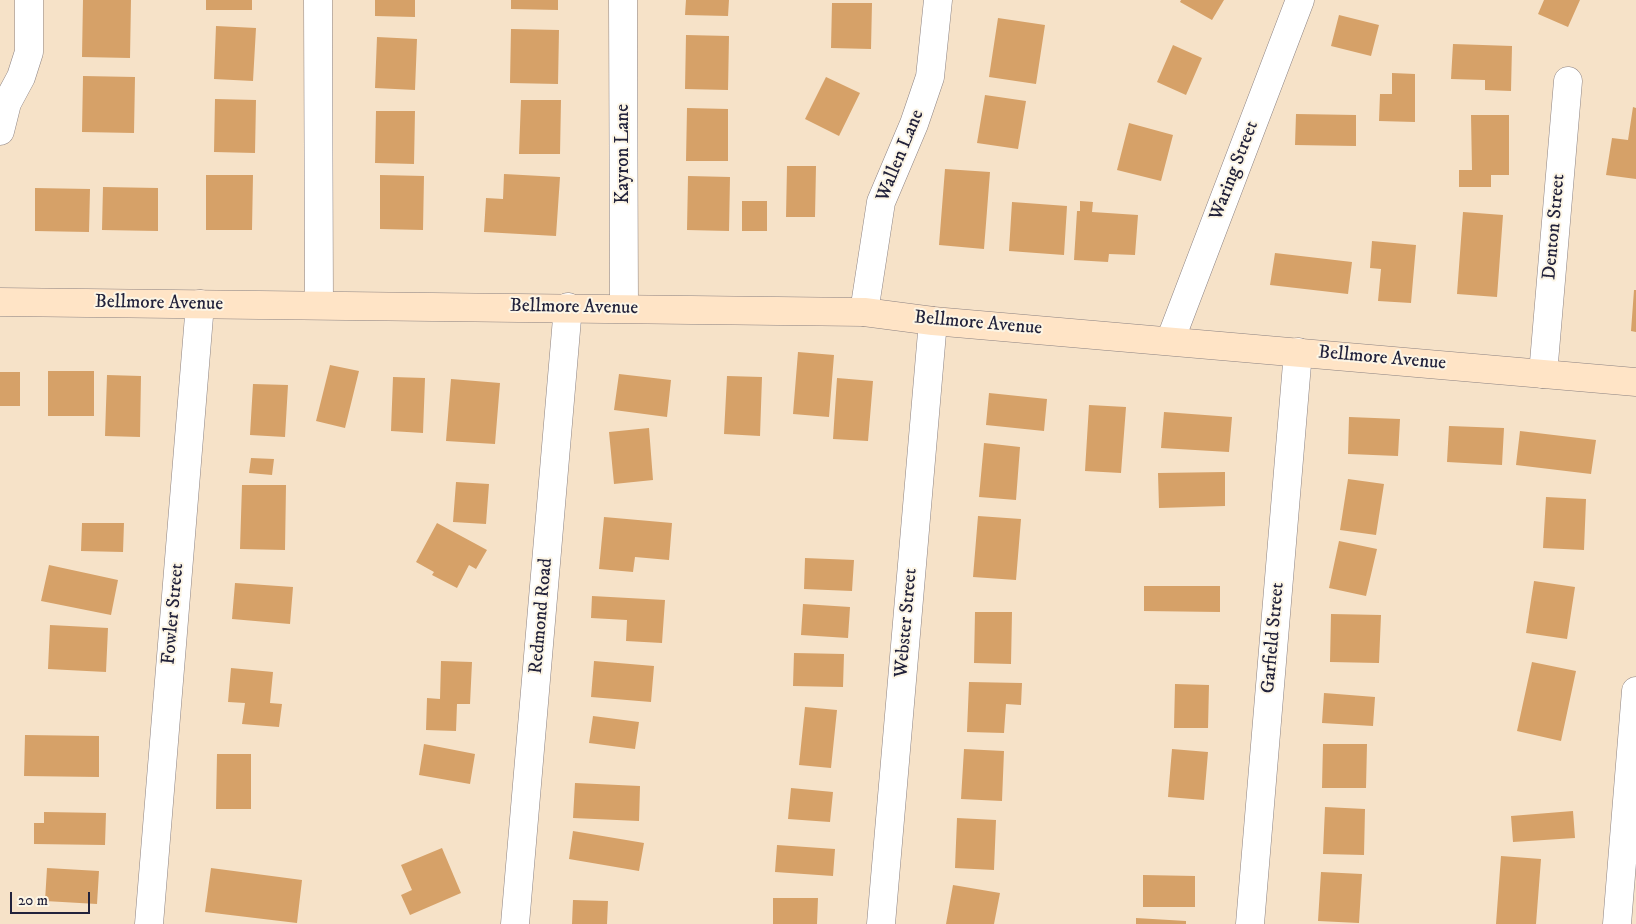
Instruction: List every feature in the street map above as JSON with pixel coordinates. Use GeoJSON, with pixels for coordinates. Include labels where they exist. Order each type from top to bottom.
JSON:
{"type":"FeatureCollection","features":[{"type":"Feature","properties":{"kind":"main road","name":"Bellmore Avenue"},"geometry":{"type":"LineString","coordinates":[[0,302],[568,307],[864,312],[933,321],[1636,382]]}},
{"type":"Feature","properties":{"kind":"street"},"geometry":{"type":"LineString","coordinates":[[0,131],[7,103],[22,77],[29,52],[28,0]]}},
{"type":"Feature","properties":{"kind":"street"},"geometry":{"type":"LineString","coordinates":[[318,0],[318,306]]}},
{"type":"Feature","properties":{"kind":"street","name":"Kayron Lane"},"geometry":{"type":"LineString","coordinates":[[623,0],[624,308]]}},
{"type":"Feature","properties":{"kind":"street","name":"Wallen Lane"},"geometry":{"type":"LineString","coordinates":[[864,312],[880,202],[914,124],[930,77],[938,0]]}},
{"type":"Feature","properties":{"kind":"street","name":"Waring Street"},"geometry":{"type":"LineString","coordinates":[[1170,341],[1300,0]]}},
{"type":"Feature","properties":{"kind":"street","name":"Denton Street"},"geometry":{"type":"LineString","coordinates":[[1543,374],[1568,80]]}},
{"type":"Feature","properties":{"kind":"street"},"geometry":{"type":"LineString","coordinates":[[0,295],[0,302]]}},
{"type":"Feature","properties":{"kind":"street","name":"Fowler Street"},"geometry":{"type":"LineString","coordinates":[[148,924],[200,304]]}},
{"type":"Feature","properties":{"kind":"street","name":"Redmond Road"},"geometry":{"type":"LineString","coordinates":[[515,924],[568,307]]}},
{"type":"Feature","properties":{"kind":"street","name":"Webster Street"},"geometry":{"type":"LineString","coordinates":[[882,924],[933,321]]}},
{"type":"Feature","properties":{"kind":"street","name":"Garfield Street"},"geometry":{"type":"LineString","coordinates":[[1250,924],[1298,352]]}},
{"type":"Feature","properties":{"kind":"street"},"geometry":{"type":"LineString","coordinates":[[1617,924],[1636,691]]}},
{"type":"Feature","properties":{"kind":"building"},"geometry":{"type":"Polygon","coordinates":[[[83,0],[131,0],[130,58],[82,57],[83,0]]]}},
{"type":"Feature","properties":{"kind":"building"},"geometry":{"type":"Polygon","coordinates":[[[206,0],[252,0],[252,10],[206,10],[206,0]]]}},
{"type":"Feature","properties":{"kind":"building"},"geometry":{"type":"Polygon","coordinates":[[[375,0],[415,0],[415,17],[375,16],[375,0]]]}},
{"type":"Feature","properties":{"kind":"building"},"geometry":{"type":"Polygon","coordinates":[[[511,0],[558,0],[558,10],[511,9],[511,0]]]}},
{"type":"Feature","properties":{"kind":"building"},"geometry":{"type":"Polygon","coordinates":[[[686,0],[729,0],[728,16],[685,15],[686,0]]]}},
{"type":"Feature","properties":{"kind":"building"},"geometry":{"type":"Polygon","coordinates":[[[1181,0],[1224,0],[1212,20],[1180,2],[1181,0]]]}},
{"type":"Feature","properties":{"kind":"building"},"geometry":{"type":"Polygon","coordinates":[[[1544,0],[1580,0],[1568,27],[1538,14],[1544,0]]]}},
{"type":"Feature","properties":{"kind":"building"},"geometry":{"type":"Polygon","coordinates":[[[832,3],[872,3],[871,49],[831,48],[832,3]]]}},
{"type":"Feature","properties":{"kind":"building"},"geometry":{"type":"Polygon","coordinates":[[[1339,15],[1379,25],[1371,56],[1331,46],[1339,15]]]}},
{"type":"Feature","properties":{"kind":"building"},"geometry":{"type":"Polygon","coordinates":[[[998,18],[1045,25],[1036,84],[989,77],[998,18]]]}},
{"type":"Feature","properties":{"kind":"building"},"geometry":{"type":"Polygon","coordinates":[[[216,26],[256,28],[253,81],[214,79],[216,26]]]}},
{"type":"Feature","properties":{"kind":"building"},"geometry":{"type":"Polygon","coordinates":[[[511,29],[559,30],[558,84],[510,83],[511,29]]]}},
{"type":"Feature","properties":{"kind":"building"},"geometry":{"type":"Polygon","coordinates":[[[686,35],[729,36],[728,90],[685,89],[686,35]]]}},
{"type":"Feature","properties":{"kind":"building"},"geometry":{"type":"Polygon","coordinates":[[[377,37],[417,39],[415,90],[375,88],[377,37]]]}},
{"type":"Feature","properties":{"kind":"building"},"geometry":{"type":"Polygon","coordinates":[[[1453,44],[1512,46],[1511,91],[1485,90],[1485,80],[1451,79],[1453,44]]]}},
{"type":"Feature","properties":{"kind":"building"},"geometry":{"type":"Polygon","coordinates":[[[1173,45],[1202,58],[1186,95],[1157,82],[1173,45]]]}},
{"type":"Feature","properties":{"kind":"building"},"geometry":{"type":"Polygon","coordinates":[[[1392,73],[1415,74],[1415,122],[1379,121],[1380,94],[1392,94],[1392,73]]]}},
{"type":"Feature","properties":{"kind":"building"},"geometry":{"type":"Polygon","coordinates":[[[83,76],[135,77],[134,133],[82,132],[83,76]]]}},
{"type":"Feature","properties":{"kind":"building"},"geometry":{"type":"Polygon","coordinates":[[[826,77],[860,93],[839,136],[805,119],[826,77]]]}},
{"type":"Feature","properties":{"kind":"building"},"geometry":{"type":"Polygon","coordinates":[[[985,95],[1026,101],[1018,149],[977,143],[985,95]]]}},
{"type":"Feature","properties":{"kind":"building"},"geometry":{"type":"Polygon","coordinates":[[[215,99],[256,100],[255,153],[214,152],[215,99]]]}},
{"type":"Feature","properties":{"kind":"building"},"geometry":{"type":"Polygon","coordinates":[[[521,100],[561,100],[560,154],[519,154],[521,100]]]}},
{"type":"Feature","properties":{"kind":"building"},"geometry":{"type":"Polygon","coordinates":[[[1633,107],[1636,108],[1636,179],[1606,175],[1612,138],[1628,140],[1633,107]]]}},
{"type":"Feature","properties":{"kind":"building"},"geometry":{"type":"Polygon","coordinates":[[[687,108],[728,109],[728,161],[686,161],[687,108]]]}},
{"type":"Feature","properties":{"kind":"building"},"geometry":{"type":"Polygon","coordinates":[[[376,111],[415,111],[414,164],[375,163],[376,111]]]}},
{"type":"Feature","properties":{"kind":"building"},"geometry":{"type":"Polygon","coordinates":[[[1296,114],[1356,115],[1356,146],[1295,145],[1296,114]]]}},
{"type":"Feature","properties":{"kind":"building"},"geometry":{"type":"Polygon","coordinates":[[[1471,115],[1509,115],[1509,175],[1491,175],[1491,187],[1459,187],[1459,170],[1472,170],[1471,115]]]}},
{"type":"Feature","properties":{"kind":"building"},"geometry":{"type":"Polygon","coordinates":[[[1129,123],[1173,135],[1161,181],[1117,170],[1129,123]]]}},
{"type":"Feature","properties":{"kind":"building"},"geometry":{"type":"Polygon","coordinates":[[[787,166],[816,166],[815,217],[786,217],[787,166]]]}},
{"type":"Feature","properties":{"kind":"building"},"geometry":{"type":"Polygon","coordinates":[[[945,169],[990,172],[984,249],[939,245],[945,169]]]}},
{"type":"Feature","properties":{"kind":"building"},"geometry":{"type":"Polygon","coordinates":[[[504,174],[560,177],[556,236],[484,232],[486,198],[503,199],[504,174]]]}},
{"type":"Feature","properties":{"kind":"building"},"geometry":{"type":"Polygon","coordinates":[[[206,175],[253,175],[252,230],[206,230],[206,175]]]}},
{"type":"Feature","properties":{"kind":"building"},"geometry":{"type":"Polygon","coordinates":[[[380,175],[424,176],[423,230],[380,229],[380,175]]]}},
{"type":"Feature","properties":{"kind":"building"},"geometry":{"type":"Polygon","coordinates":[[[688,176],[730,177],[729,231],[687,230],[688,176]]]}},
{"type":"Feature","properties":{"kind":"building"},"geometry":{"type":"Polygon","coordinates":[[[103,187],[158,188],[158,231],[102,230],[103,187]]]}},
{"type":"Feature","properties":{"kind":"building"},"geometry":{"type":"Polygon","coordinates":[[[35,188],[90,189],[89,232],[35,231],[35,188]]]}},
{"type":"Feature","properties":{"kind":"building"},"geometry":{"type":"Polygon","coordinates":[[[742,201],[767,201],[767,231],[742,231],[742,201]]]}},
{"type":"Feature","properties":{"kind":"building"},"geometry":{"type":"Polygon","coordinates":[[[1080,201],[1093,202],[1092,212],[1138,215],[1135,255],[1109,254],[1108,262],[1074,260],[1077,211],[1080,211],[1080,201]]]}},
{"type":"Feature","properties":{"kind":"building"},"geometry":{"type":"Polygon","coordinates":[[[1012,202],[1067,206],[1064,255],[1009,251],[1012,202]]]}},
{"type":"Feature","properties":{"kind":"building"},"geometry":{"type":"Polygon","coordinates":[[[1463,212],[1503,215],[1497,297],[1457,294],[1463,212]]]}},
{"type":"Feature","properties":{"kind":"building"},"geometry":{"type":"Polygon","coordinates":[[[1372,241],[1416,245],[1411,303],[1378,301],[1381,269],[1370,268],[1372,241]]]}},
{"type":"Feature","properties":{"kind":"building"},"geometry":{"type":"Polygon","coordinates":[[[1275,253],[1352,262],[1348,294],[1270,285],[1275,253]]]}},
{"type":"Feature","properties":{"kind":"building"},"geometry":{"type":"Polygon","coordinates":[[[1634,290],[1636,290],[1636,332],[1631,331],[1634,290]]]}},
{"type":"Feature","properties":{"kind":"building"},"geometry":{"type":"Polygon","coordinates":[[[798,352],[834,355],[829,417],[793,414],[798,352]]]}},
{"type":"Feature","properties":{"kind":"building"},"geometry":{"type":"Polygon","coordinates":[[[330,365],[359,371],[345,428],[316,421],[330,365]]]}},
{"type":"Feature","properties":{"kind":"building"},"geometry":{"type":"Polygon","coordinates":[[[48,371],[94,371],[94,416],[48,416],[48,371]]]}},
{"type":"Feature","properties":{"kind":"building"},"geometry":{"type":"Polygon","coordinates":[[[0,372],[20,372],[20,406],[0,406],[0,372]]]}},
{"type":"Feature","properties":{"kind":"building"},"geometry":{"type":"Polygon","coordinates":[[[619,374],[671,380],[667,417],[614,410],[619,374]]]}},
{"type":"Feature","properties":{"kind":"building"},"geometry":{"type":"Polygon","coordinates":[[[107,375],[141,376],[140,437],[105,436],[107,375]]]}},
{"type":"Feature","properties":{"kind":"building"},"geometry":{"type":"Polygon","coordinates":[[[727,376],[762,377],[760,436],[724,434],[727,376]]]}},
{"type":"Feature","properties":{"kind":"building"},"geometry":{"type":"Polygon","coordinates":[[[393,377],[425,378],[423,433],[391,431],[393,377]]]}},
{"type":"Feature","properties":{"kind":"building"},"geometry":{"type":"Polygon","coordinates":[[[837,378],[873,381],[868,441],[833,439],[837,378]]]}},
{"type":"Feature","properties":{"kind":"building"},"geometry":{"type":"Polygon","coordinates":[[[451,379],[500,383],[495,444],[446,441],[451,379]]]}},
{"type":"Feature","properties":{"kind":"building"},"geometry":{"type":"Polygon","coordinates":[[[253,384],[288,385],[285,437],[250,435],[253,384]]]}},
{"type":"Feature","properties":{"kind":"building"},"geometry":{"type":"Polygon","coordinates":[[[989,393],[1047,399],[1044,431],[986,425],[989,393]]]}},
{"type":"Feature","properties":{"kind":"building"},"geometry":{"type":"Polygon","coordinates":[[[1089,405],[1126,407],[1121,473],[1085,471],[1089,405]]]}},
{"type":"Feature","properties":{"kind":"building"},"geometry":{"type":"Polygon","coordinates":[[[1164,412],[1232,417],[1229,452],[1161,448],[1164,412]]]}},
{"type":"Feature","properties":{"kind":"building"},"geometry":{"type":"Polygon","coordinates":[[[1349,417],[1400,419],[1398,456],[1348,454],[1349,417]]]}},
{"type":"Feature","properties":{"kind":"building"},"geometry":{"type":"Polygon","coordinates":[[[1449,426],[1504,428],[1502,465],[1447,462],[1449,426]]]}},
{"type":"Feature","properties":{"kind":"building"},"geometry":{"type":"Polygon","coordinates":[[[649,428],[653,480],[614,484],[609,432],[649,428]]]}},
{"type":"Feature","properties":{"kind":"building"},"geometry":{"type":"Polygon","coordinates":[[[1520,431],[1596,440],[1591,474],[1516,465],[1520,431]]]}},
{"type":"Feature","properties":{"kind":"building"},"geometry":{"type":"Polygon","coordinates":[[[984,443],[1020,447],[1016,500],[979,497],[984,443]]]}},
{"type":"Feature","properties":{"kind":"building"},"geometry":{"type":"Polygon","coordinates":[[[251,458],[274,459],[272,475],[249,473],[251,458]]]}},
{"type":"Feature","properties":{"kind":"building"},"geometry":{"type":"Polygon","coordinates":[[[1225,472],[1225,506],[1159,508],[1158,473],[1225,472]]]}},
{"type":"Feature","properties":{"kind":"building"},"geometry":{"type":"Polygon","coordinates":[[[1348,479],[1384,484],[1376,535],[1340,530],[1348,479]]]}},
{"type":"Feature","properties":{"kind":"building"},"geometry":{"type":"Polygon","coordinates":[[[456,482],[489,484],[486,524],[453,522],[456,482]]]}},
{"type":"Feature","properties":{"kind":"building"},"geometry":{"type":"Polygon","coordinates":[[[242,485],[286,485],[285,550],[240,549],[242,485]]]}},
{"type":"Feature","properties":{"kind":"building"},"geometry":{"type":"Polygon","coordinates":[[[1546,497],[1586,499],[1584,550],[1543,548],[1546,497]]]}},
{"type":"Feature","properties":{"kind":"building"},"geometry":{"type":"Polygon","coordinates":[[[978,516],[1021,519],[1016,580],[973,577],[978,516]]]}},
{"type":"Feature","properties":{"kind":"building"},"geometry":{"type":"Polygon","coordinates":[[[604,517],[672,523],[669,560],[635,557],[633,572],[599,569],[604,517]]]}},
{"type":"Feature","properties":{"kind":"building"},"geometry":{"type":"Polygon","coordinates":[[[82,523],[124,523],[123,552],[81,551],[82,523]]]}},
{"type":"Feature","properties":{"kind":"building"},"geometry":{"type":"Polygon","coordinates":[[[437,523],[487,550],[476,569],[469,565],[457,588],[432,575],[434,572],[416,562],[437,523]]]}},
{"type":"Feature","properties":{"kind":"building"},"geometry":{"type":"Polygon","coordinates":[[[1339,541],[1377,549],[1366,596],[1329,588],[1339,541]]]}},
{"type":"Feature","properties":{"kind":"building"},"geometry":{"type":"Polygon","coordinates":[[[805,558],[854,560],[852,591],[804,589],[805,558]]]}},
{"type":"Feature","properties":{"kind":"building"},"geometry":{"type":"Polygon","coordinates":[[[49,565],[118,580],[111,615],[41,601],[49,565]]]}},
{"type":"Feature","properties":{"kind":"building"},"geometry":{"type":"Polygon","coordinates":[[[1534,581],[1575,587],[1567,639],[1526,633],[1534,581]]]}},
{"type":"Feature","properties":{"kind":"building"},"geometry":{"type":"Polygon","coordinates":[[[235,583],[293,587],[290,624],[232,619],[235,583]]]}},
{"type":"Feature","properties":{"kind":"building"},"geometry":{"type":"Polygon","coordinates":[[[1144,586],[1220,586],[1220,612],[1144,611],[1144,586]]]}},
{"type":"Feature","properties":{"kind":"building"},"geometry":{"type":"Polygon","coordinates":[[[592,596],[665,600],[662,643],[626,641],[627,620],[591,618],[592,596]]]}},
{"type":"Feature","properties":{"kind":"building"},"geometry":{"type":"Polygon","coordinates":[[[803,604],[850,607],[848,638],[801,635],[803,604]]]}},
{"type":"Feature","properties":{"kind":"building"},"geometry":{"type":"Polygon","coordinates":[[[975,612],[1012,612],[1011,664],[974,663],[975,612]]]}},
{"type":"Feature","properties":{"kind":"building"},"geometry":{"type":"Polygon","coordinates":[[[1331,614],[1381,615],[1379,663],[1330,662],[1331,614]]]}},
{"type":"Feature","properties":{"kind":"building"},"geometry":{"type":"Polygon","coordinates":[[[50,625],[108,628],[106,672],[48,669],[50,625]]]}},
{"type":"Feature","properties":{"kind":"building"},"geometry":{"type":"Polygon","coordinates":[[[794,653],[844,654],[843,687],[793,686],[794,653]]]}},
{"type":"Feature","properties":{"kind":"building"},"geometry":{"type":"Polygon","coordinates":[[[441,661],[472,662],[470,704],[457,704],[456,731],[426,730],[427,698],[440,699],[441,661]]]}},
{"type":"Feature","properties":{"kind":"building"},"geometry":{"type":"Polygon","coordinates":[[[594,661],[654,666],[651,702],[591,697],[594,661]]]}},
{"type":"Feature","properties":{"kind":"building"},"geometry":{"type":"Polygon","coordinates":[[[1532,662],[1576,671],[1561,741],[1517,731],[1532,662]]]}},
{"type":"Feature","properties":{"kind":"building"},"geometry":{"type":"Polygon","coordinates":[[[231,668],[273,672],[270,703],[282,704],[279,727],[242,724],[245,703],[228,702],[231,668]]]}},
{"type":"Feature","properties":{"kind":"building"},"geometry":{"type":"Polygon","coordinates":[[[969,682],[1022,683],[1021,705],[1006,704],[1004,733],[967,732],[969,682]]]}},
{"type":"Feature","properties":{"kind":"building"},"geometry":{"type":"Polygon","coordinates":[[[1175,684],[1209,685],[1208,728],[1174,728],[1175,684]]]}},
{"type":"Feature","properties":{"kind":"building"},"geometry":{"type":"Polygon","coordinates":[[[1324,693],[1375,697],[1373,726],[1322,723],[1324,693]]]}},
{"type":"Feature","properties":{"kind":"building"},"geometry":{"type":"Polygon","coordinates":[[[805,707],[837,710],[831,768],[799,765],[805,707]]]}},
{"type":"Feature","properties":{"kind":"building"},"geometry":{"type":"Polygon","coordinates":[[[593,716],[639,722],[635,749],[589,743],[593,716]]]}},
{"type":"Feature","properties":{"kind":"building"},"geometry":{"type":"Polygon","coordinates":[[[25,735],[99,736],[99,777],[24,776],[25,735]]]}},
{"type":"Feature","properties":{"kind":"building"},"geometry":{"type":"Polygon","coordinates":[[[424,744],[475,754],[470,784],[419,775],[424,744]]]}},
{"type":"Feature","properties":{"kind":"building"},"geometry":{"type":"Polygon","coordinates":[[[1323,744],[1367,744],[1366,788],[1322,788],[1323,744]]]}},
{"type":"Feature","properties":{"kind":"building"},"geometry":{"type":"Polygon","coordinates":[[[964,749],[1004,751],[1002,801],[961,799],[964,749]]]}},
{"type":"Feature","properties":{"kind":"building"},"geometry":{"type":"Polygon","coordinates":[[[1172,749],[1208,752],[1204,800],[1168,797],[1172,749]]]}},
{"type":"Feature","properties":{"kind":"building"},"geometry":{"type":"Polygon","coordinates":[[[217,754],[251,754],[251,809],[216,809],[217,754]]]}},
{"type":"Feature","properties":{"kind":"building"},"geometry":{"type":"Polygon","coordinates":[[[575,783],[640,786],[639,821],[573,818],[575,783]]]}},
{"type":"Feature","properties":{"kind":"building"},"geometry":{"type":"Polygon","coordinates":[[[791,788],[833,792],[830,822],[788,819],[791,788]]]}},
{"type":"Feature","properties":{"kind":"building"},"geometry":{"type":"Polygon","coordinates":[[[1325,807],[1365,809],[1364,855],[1323,854],[1325,807]]]}},
{"type":"Feature","properties":{"kind":"building"},"geometry":{"type":"Polygon","coordinates":[[[1573,811],[1575,838],[1513,842],[1511,816],[1573,811]]]}},
{"type":"Feature","properties":{"kind":"building"},"geometry":{"type":"Polygon","coordinates":[[[44,812],[106,813],[105,845],[34,844],[34,823],[44,823],[44,812]]]}},
{"type":"Feature","properties":{"kind":"building"},"geometry":{"type":"Polygon","coordinates":[[[957,818],[996,820],[994,870],[955,868],[957,818]]]}},
{"type":"Feature","properties":{"kind":"building"},"geometry":{"type":"Polygon","coordinates":[[[573,831],[644,843],[639,871],[569,859],[573,831]]]}},
{"type":"Feature","properties":{"kind":"building"},"geometry":{"type":"Polygon","coordinates":[[[777,845],[835,849],[833,876],[775,872],[777,845]]]}},
{"type":"Feature","properties":{"kind":"building"},"geometry":{"type":"Polygon","coordinates":[[[442,848],[461,893],[410,915],[401,895],[412,890],[401,865],[442,848]]]}},
{"type":"Feature","properties":{"kind":"building"},"geometry":{"type":"Polygon","coordinates":[[[1501,856],[1541,859],[1536,924],[1496,924],[1501,856]]]}},
{"type":"Feature","properties":{"kind":"building"},"geometry":{"type":"Polygon","coordinates":[[[47,868],[99,871],[97,904],[45,901],[47,868]]]}},
{"type":"Feature","properties":{"kind":"building"},"geometry":{"type":"Polygon","coordinates":[[[211,868],[302,880],[297,923],[205,912],[211,868]]]}},
{"type":"Feature","properties":{"kind":"building"},"geometry":{"type":"Polygon","coordinates":[[[1321,872],[1362,874],[1359,923],[1318,921],[1321,872]]]}},
{"type":"Feature","properties":{"kind":"building"},"geometry":{"type":"Polygon","coordinates":[[[1143,875],[1195,876],[1195,907],[1143,907],[1143,875]]]}},
{"type":"Feature","properties":{"kind":"building"},"geometry":{"type":"Polygon","coordinates":[[[953,885],[1000,893],[994,924],[946,924],[953,885]]]}},
{"type":"Feature","properties":{"kind":"building"},"geometry":{"type":"Polygon","coordinates":[[[773,898],[818,898],[817,924],[773,924],[773,898]]]}},
{"type":"Feature","properties":{"kind":"building"},"geometry":{"type":"Polygon","coordinates":[[[573,900],[608,901],[607,924],[572,924],[573,900]]]}},
{"type":"Feature","properties":{"kind":"building"},"geometry":{"type":"Polygon","coordinates":[[[1136,918],[1186,921],[1186,924],[1136,924],[1136,918]]]}}]}
